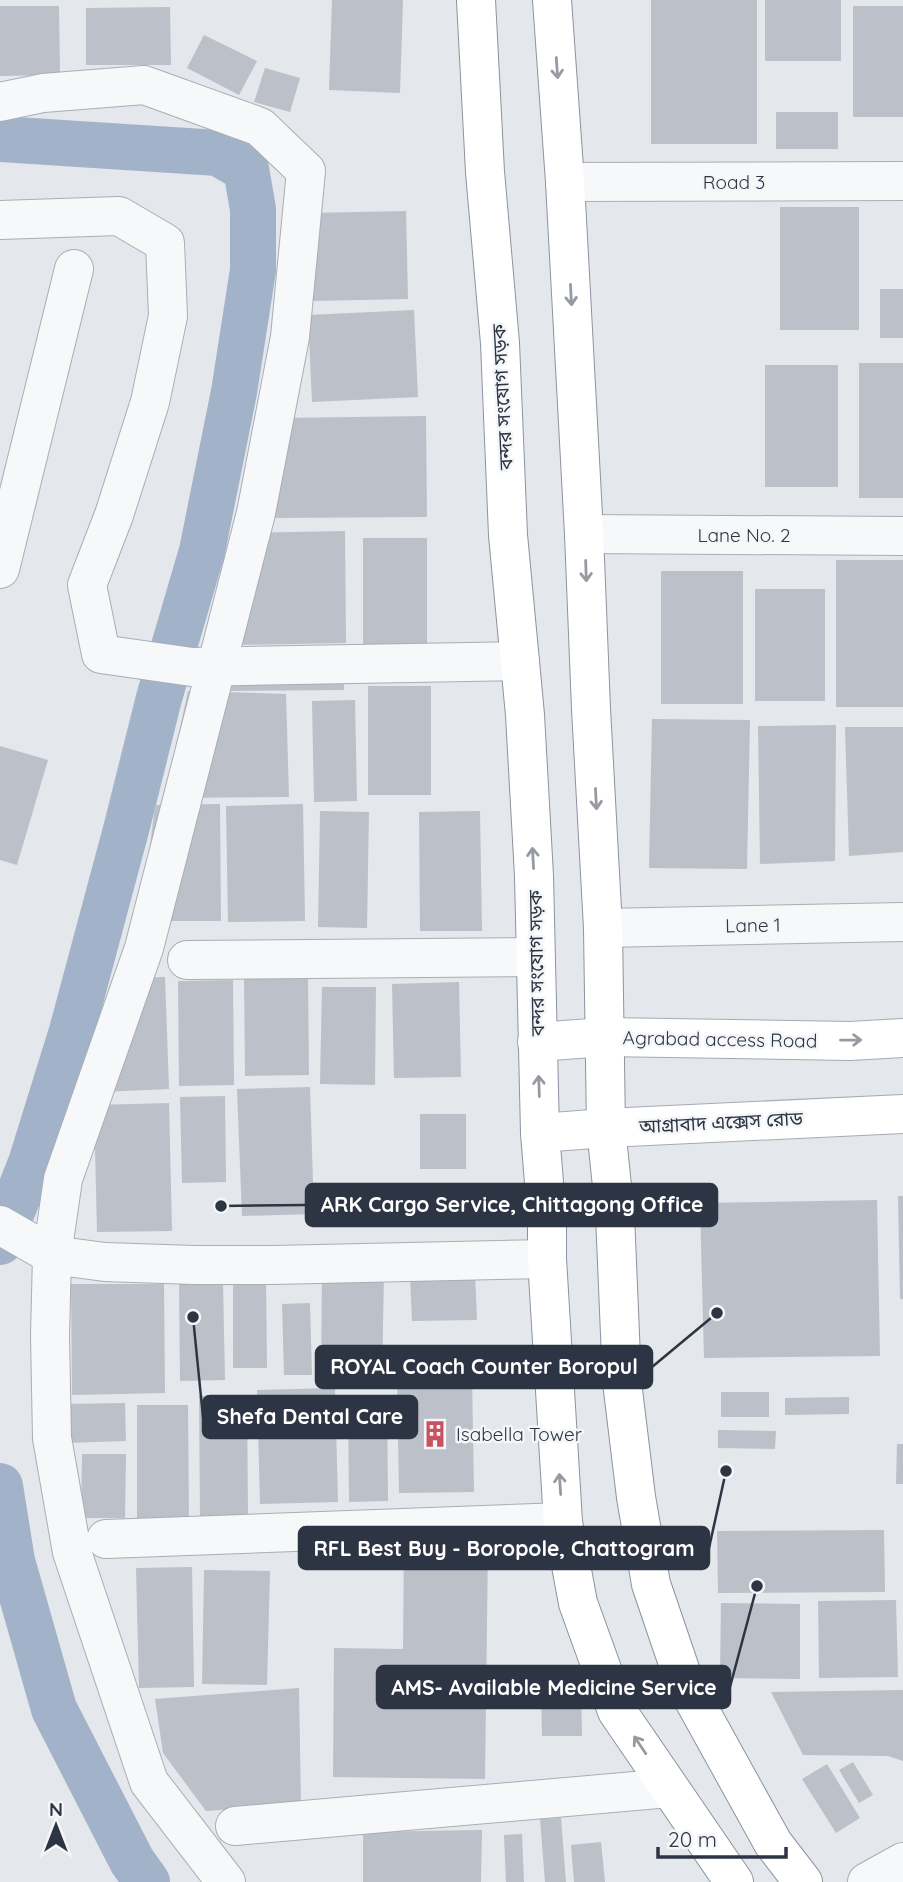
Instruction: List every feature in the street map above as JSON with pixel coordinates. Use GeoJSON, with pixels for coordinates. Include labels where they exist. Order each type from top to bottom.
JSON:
{"type":"FeatureCollection","features":[{"type":"Feature","properties":{"kind":"main road","name":"বন্দর সংযোগ সড়ক"},"geometry":{"type":"LineString","coordinates":[[476,0],[485,172],[500,343],[508,535],[520,661],[534,876],[540,1133],[563,1522],[578,1603],[617,1711],[734,1882]]}},
{"type":"Feature","properties":{"kind":"main road"},"geometry":{"type":"LineString","coordinates":[[552,0],[565,182],[603,928],[606,1128],[615,1214],[622,1382],[636,1497],[651,1584],[685,1684],[773,1843],[803,1882]]}},
{"type":"Feature","properties":{"kind":"main road","name":"Agrabad access Road"},"geometry":{"type":"LineString","coordinates":[[537,1042],[605,1037],[850,1041],[903,1038]]}},
{"type":"Feature","properties":{"kind":"main road","name":"আগ্রাবাদ এক্সেস রোড"},"geometry":{"type":"LineString","coordinates":[[540,1133],[903,1114]]}},
{"type":"Feature","properties":{"kind":"street"},"geometry":{"type":"LineString","coordinates":[[0,102],[43,93],[144,85],[260,127],[306,171],[290,337],[256,513],[144,948],[62,1179],[52,1255],[52,1438],[72,1552],[149,1782],[226,1882]]}},
{"type":"Feature","properties":{"kind":"street","name":"Road 3"},"geometry":{"type":"LineString","coordinates":[[565,182],[903,181]]}},
{"type":"Feature","properties":{"kind":"street"},"geometry":{"type":"LineString","coordinates":[[0,220],[120,216],[165,243],[168,316],[150,401],[114,515],[87,585],[101,654],[192,667],[520,661]]}},
{"type":"Feature","properties":{"kind":"street"},"geometry":{"type":"LineString","coordinates":[[0,569],[74,269]]}},
{"type":"Feature","properties":{"kind":"street","name":"Lane No. 2"},"geometry":{"type":"LineString","coordinates":[[584,534],[903,536]]}},
{"type":"Feature","properties":{"kind":"street","name":"Lane 1"},"geometry":{"type":"LineString","coordinates":[[603,928],[903,922]]}},
{"type":"Feature","properties":{"kind":"street"},"geometry":{"type":"LineString","coordinates":[[187,960],[536,957]]}},
{"type":"Feature","properties":{"kind":"street"},"geometry":{"type":"LineString","coordinates":[[0,1225],[52,1255],[105,1262],[273,1265],[547,1259]]}},
{"type":"Feature","properties":{"kind":"street"},"geometry":{"type":"LineString","coordinates":[[106,1539],[563,1522]]}},
{"type":"Feature","properties":{"kind":"street"},"geometry":{"type":"LineString","coordinates":[[235,1826],[669,1788]]}},
{"type":"Feature","properties":{"kind":"street"},"geometry":{"type":"LineString","coordinates":[[867,1882],[903,1862]]}},
{"type":"Feature","properties":{"kind":"building"},"geometry":{"type":"Polygon","coordinates":[[[332,0],[403,0],[400,93],[329,90],[332,0]]]}},
{"type":"Feature","properties":{"kind":"building"},"geometry":{"type":"Polygon","coordinates":[[[651,0],[757,0],[757,144],[651,144],[651,0]]]}},
{"type":"Feature","properties":{"kind":"building"},"geometry":{"type":"Polygon","coordinates":[[[765,0],[841,0],[841,61],[765,61],[765,0]]]}},
{"type":"Feature","properties":{"kind":"building"},"geometry":{"type":"Polygon","coordinates":[[[0,6],[59,6],[60,75],[0,76],[0,6]]]}},
{"type":"Feature","properties":{"kind":"building"},"geometry":{"type":"Polygon","coordinates":[[[853,6],[903,6],[903,117],[853,117],[853,6]]]}},
{"type":"Feature","properties":{"kind":"building"},"geometry":{"type":"Polygon","coordinates":[[[170,7],[171,65],[86,65],[86,8],[170,7]]]}},
{"type":"Feature","properties":{"kind":"building"},"geometry":{"type":"Polygon","coordinates":[[[204,35],[257,61],[239,95],[187,68],[204,35]]]}},
{"type":"Feature","properties":{"kind":"building"},"geometry":{"type":"Polygon","coordinates":[[[265,68],[300,78],[290,112],[254,102],[265,68]]]}},
{"type":"Feature","properties":{"kind":"building"},"geometry":{"type":"Polygon","coordinates":[[[776,112],[838,112],[838,149],[776,149],[776,112]]]}},
{"type":"Feature","properties":{"kind":"building"},"geometry":{"type":"Polygon","coordinates":[[[780,207],[859,207],[859,330],[780,330],[780,207]]]}},
{"type":"Feature","properties":{"kind":"building"},"geometry":{"type":"Polygon","coordinates":[[[406,211],[408,299],[310,301],[308,213],[406,211]]]}},
{"type":"Feature","properties":{"kind":"building"},"geometry":{"type":"Polygon","coordinates":[[[880,289],[903,289],[903,338],[880,338],[880,289]]]}},
{"type":"Feature","properties":{"kind":"building"},"geometry":{"type":"Polygon","coordinates":[[[414,310],[418,397],[312,402],[308,315],[414,310]]]}},
{"type":"Feature","properties":{"kind":"building"},"geometry":{"type":"Polygon","coordinates":[[[859,363],[903,363],[903,498],[859,498],[859,363]]]}},
{"type":"Feature","properties":{"kind":"building"},"geometry":{"type":"Polygon","coordinates":[[[765,365],[838,365],[838,487],[765,487],[765,365]]]}},
{"type":"Feature","properties":{"kind":"building"},"geometry":{"type":"Polygon","coordinates":[[[426,416],[427,517],[271,518],[281,418],[426,416]]]}},
{"type":"Feature","properties":{"kind":"building"},"geometry":{"type":"Polygon","coordinates":[[[345,531],[346,643],[235,645],[244,533],[345,531]]]}},
{"type":"Feature","properties":{"kind":"building"},"geometry":{"type":"Polygon","coordinates":[[[363,538],[427,538],[427,647],[363,647],[363,538]]]}},
{"type":"Feature","properties":{"kind":"building"},"geometry":{"type":"Polygon","coordinates":[[[836,560],[903,560],[903,707],[836,707],[836,560]]]}},
{"type":"Feature","properties":{"kind":"building"},"geometry":{"type":"Polygon","coordinates":[[[661,571],[743,571],[743,704],[661,704],[661,571]]]}},
{"type":"Feature","properties":{"kind":"building"},"geometry":{"type":"Polygon","coordinates":[[[755,589],[825,589],[825,701],[755,701],[755,589]]]}},
{"type":"Feature","properties":{"kind":"building"},"geometry":{"type":"Polygon","coordinates":[[[343,657],[344,690],[220,691],[219,659],[343,657]]]}},
{"type":"Feature","properties":{"kind":"building"},"geometry":{"type":"Polygon","coordinates":[[[368,686],[431,686],[431,795],[368,795],[368,686]]]}},
{"type":"Feature","properties":{"kind":"building"},"geometry":{"type":"Polygon","coordinates":[[[188,691],[286,694],[289,797],[165,798],[188,691]]]}},
{"type":"Feature","properties":{"kind":"building"},"geometry":{"type":"Polygon","coordinates":[[[355,700],[357,801],[314,802],[312,701],[355,700]]]}},
{"type":"Feature","properties":{"kind":"building"},"geometry":{"type":"Polygon","coordinates":[[[652,719],[750,720],[747,869],[649,868],[652,719]]]}},
{"type":"Feature","properties":{"kind":"building"},"geometry":{"type":"Polygon","coordinates":[[[836,725],[835,861],[760,864],[758,726],[836,725]]]}},
{"type":"Feature","properties":{"kind":"building"},"geometry":{"type":"Polygon","coordinates":[[[845,727],[903,727],[903,852],[849,856],[845,727]]]}},
{"type":"Feature","properties":{"kind":"building"},"geometry":{"type":"Polygon","coordinates":[[[0,746],[48,760],[17,865],[0,860],[0,746]]]}},
{"type":"Feature","properties":{"kind":"building"},"geometry":{"type":"Polygon","coordinates":[[[220,804],[221,921],[141,921],[155,805],[220,804]]]}},
{"type":"Feature","properties":{"kind":"building"},"geometry":{"type":"Polygon","coordinates":[[[303,804],[305,921],[228,922],[226,806],[303,804]]]}},
{"type":"Feature","properties":{"kind":"building"},"geometry":{"type":"Polygon","coordinates":[[[320,811],[369,812],[367,928],[318,927],[320,811]]]}},
{"type":"Feature","properties":{"kind":"building"},"geometry":{"type":"Polygon","coordinates":[[[480,811],[482,931],[420,931],[419,812],[480,811]]]}},
{"type":"Feature","properties":{"kind":"building"},"geometry":{"type":"Polygon","coordinates":[[[308,974],[309,1075],[245,1076],[244,975],[308,974]]]}},
{"type":"Feature","properties":{"kind":"building"},"geometry":{"type":"Polygon","coordinates":[[[165,977],[169,1089],[102,1092],[119,978],[165,977]]]}},
{"type":"Feature","properties":{"kind":"building"},"geometry":{"type":"Polygon","coordinates":[[[233,980],[234,1085],[179,1086],[178,981],[233,980]]]}},
{"type":"Feature","properties":{"kind":"building"},"geometry":{"type":"Polygon","coordinates":[[[459,982],[461,1077],[394,1078],[392,984],[459,982]]]}},
{"type":"Feature","properties":{"kind":"building"},"geometry":{"type":"Polygon","coordinates":[[[322,987],[376,987],[375,1085],[320,1084],[322,987]]]}},
{"type":"Feature","properties":{"kind":"building"},"geometry":{"type":"Polygon","coordinates":[[[310,1087],[314,1214],[242,1216],[237,1089],[310,1087]]]}},
{"type":"Feature","properties":{"kind":"building"},"geometry":{"type":"Polygon","coordinates":[[[225,1096],[226,1182],[182,1183],[180,1097],[225,1096]]]}},
{"type":"Feature","properties":{"kind":"building"},"geometry":{"type":"Polygon","coordinates":[[[169,1103],[172,1231],[97,1232],[94,1105],[169,1103]]]}},
{"type":"Feature","properties":{"kind":"building"},"geometry":{"type":"Polygon","coordinates":[[[420,1114],[466,1114],[466,1169],[420,1169],[420,1114]]]}},
{"type":"Feature","properties":{"kind":"building"},"geometry":{"type":"Polygon","coordinates":[[[898,1196],[903,1196],[903,1299],[900,1299],[898,1196]]]}},
{"type":"Feature","properties":{"kind":"building"},"geometry":{"type":"Polygon","coordinates":[[[877,1200],[880,1356],[704,1358],[700,1203],[877,1200]]]}},
{"type":"Feature","properties":{"kind":"building"},"geometry":{"type":"Polygon","coordinates":[[[322,1272],[384,1273],[382,1377],[321,1375],[322,1272]]]}},
{"type":"Feature","properties":{"kind":"building"},"geometry":{"type":"Polygon","coordinates":[[[475,1274],[477,1320],[412,1321],[410,1276],[475,1274]]]}},
{"type":"Feature","properties":{"kind":"building"},"geometry":{"type":"Polygon","coordinates":[[[266,1276],[267,1368],[233,1368],[233,1277],[266,1276]]]}},
{"type":"Feature","properties":{"kind":"building"},"geometry":{"type":"Polygon","coordinates":[[[223,1283],[225,1380],[180,1381],[179,1284],[223,1283]]]}},
{"type":"Feature","properties":{"kind":"building"},"geometry":{"type":"Polygon","coordinates":[[[71,1284],[164,1284],[165,1393],[72,1395],[71,1284]]]}},
{"type":"Feature","properties":{"kind":"building"},"geometry":{"type":"Polygon","coordinates":[[[310,1303],[312,1375],[284,1375],[282,1304],[310,1303]]]}},
{"type":"Feature","properties":{"kind":"building","name":"Isabella Tower"},"geometry":{"type":"Polygon","coordinates":[[[397,1375],[472,1375],[474,1492],[399,1493],[397,1375]]]}},
{"type":"Feature","properties":{"kind":"building"},"geometry":{"type":"Polygon","coordinates":[[[335,1388],[338,1502],[260,1504],[257,1390],[335,1388]]]}},
{"type":"Feature","properties":{"kind":"building"},"geometry":{"type":"Polygon","coordinates":[[[721,1392],[769,1392],[769,1417],[721,1417],[721,1392]]]}},
{"type":"Feature","properties":{"kind":"building"},"geometry":{"type":"Polygon","coordinates":[[[247,1395],[248,1516],[200,1516],[199,1396],[247,1395]]]}},
{"type":"Feature","properties":{"kind":"building"},"geometry":{"type":"Polygon","coordinates":[[[849,1397],[849,1414],[785,1415],[785,1398],[849,1397]]]}},
{"type":"Feature","properties":{"kind":"building"},"geometry":{"type":"Polygon","coordinates":[[[348,1401],[387,1401],[388,1501],[349,1502],[348,1401]]]}},
{"type":"Feature","properties":{"kind":"building"},"geometry":{"type":"Polygon","coordinates":[[[125,1403],[126,1441],[66,1443],[65,1404],[125,1403]]]}},
{"type":"Feature","properties":{"kind":"building"},"geometry":{"type":"Polygon","coordinates":[[[137,1405],[188,1405],[189,1521],[137,1521],[137,1405]]]}},
{"type":"Feature","properties":{"kind":"building"},"geometry":{"type":"Polygon","coordinates":[[[718,1430],[776,1431],[775,1449],[718,1448],[718,1430]]]}},
{"type":"Feature","properties":{"kind":"building"},"geometry":{"type":"Polygon","coordinates":[[[897,1444],[903,1444],[903,1484],[896,1484],[897,1444]]]}},
{"type":"Feature","properties":{"kind":"building"},"geometry":{"type":"Polygon","coordinates":[[[82,1454],[126,1454],[125,1518],[81,1518],[82,1454]]]}},
{"type":"Feature","properties":{"kind":"building"},"geometry":{"type":"Polygon","coordinates":[[[884,1530],[885,1592],[718,1593],[717,1531],[884,1530]]]}},
{"type":"Feature","properties":{"kind":"building"},"geometry":{"type":"Polygon","coordinates":[[[404,1542],[488,1544],[485,1779],[333,1777],[334,1648],[403,1649],[404,1542]]]}},
{"type":"Feature","properties":{"kind":"building"},"geometry":{"type":"Polygon","coordinates":[[[192,1567],[194,1687],[139,1688],[136,1568],[192,1567]]]}},
{"type":"Feature","properties":{"kind":"building"},"geometry":{"type":"Polygon","coordinates":[[[204,1570],[270,1571],[267,1685],[202,1684],[204,1570]]]}},
{"type":"Feature","properties":{"kind":"building"},"geometry":{"type":"Polygon","coordinates":[[[896,1600],[898,1677],[819,1678],[818,1601],[896,1600]]]}},
{"type":"Feature","properties":{"kind":"building"},"geometry":{"type":"Polygon","coordinates":[[[721,1603],[800,1604],[800,1679],[720,1678],[721,1603]]]}},
{"type":"Feature","properties":{"kind":"building"},"geometry":{"type":"Polygon","coordinates":[[[581,1686],[582,1736],[542,1736],[541,1687],[581,1686]]]}},
{"type":"Feature","properties":{"kind":"building"},"geometry":{"type":"Polygon","coordinates":[[[299,1688],[301,1804],[206,1811],[163,1753],[155,1699],[299,1688]]]}},
{"type":"Feature","properties":{"kind":"building"},"geometry":{"type":"Polygon","coordinates":[[[903,1690],[903,1761],[888,1756],[803,1755],[771,1692],[903,1690]]]}},
{"type":"Feature","properties":{"kind":"building"},"geometry":{"type":"Polygon","coordinates":[[[853,1762],[873,1795],[859,1803],[839,1770],[853,1762]]]}},
{"type":"Feature","properties":{"kind":"building"},"geometry":{"type":"Polygon","coordinates":[[[827,1764],[860,1818],[836,1833],[802,1779],[827,1764]]]}},
{"type":"Feature","properties":{"kind":"building"},"geometry":{"type":"Polygon","coordinates":[[[561,1818],[566,1882],[545,1882],[540,1819],[561,1818]]]}},
{"type":"Feature","properties":{"kind":"building"},"geometry":{"type":"Polygon","coordinates":[[[482,1830],[481,1882],[363,1882],[363,1832],[482,1830]]]}},
{"type":"Feature","properties":{"kind":"building"},"geometry":{"type":"Polygon","coordinates":[[[522,1834],[524,1882],[506,1882],[504,1835],[522,1834]]]}},
{"type":"Feature","properties":{"kind":"building"},"geometry":{"type":"Polygon","coordinates":[[[601,1842],[605,1882],[574,1882],[571,1845],[601,1842]]]}},
{"type":"Feature","properties":{"kind":"waterway"},"geometry":{"type":"LineString","coordinates":[[0,139],[218,153],[246,169],[253,209],[253,270],[234,392],[202,551],[159,698],[72,1031],[31,1163],[0,1242]]}},
{"type":"Feature","properties":{"kind":"waterway"},"geometry":{"type":"LineString","coordinates":[[0,1486],[12,1561],[54,1709],[132,1861],[147,1882]]}},
{"type":"Feature","properties":{"kind":"place","name":"ARK Cargo Service, Chittagong Office"},"geometry":{"type":"Point","coordinates":[221,1206]}},
{"type":"Feature","properties":{"kind":"place","name":"ROYAL Coach Counter Boropul"},"geometry":{"type":"Point","coordinates":[717,1313]}},
{"type":"Feature","properties":{"kind":"place","name":"Shefa Dental Care"},"geometry":{"type":"Point","coordinates":[193,1317]}},
{"type":"Feature","properties":{"kind":"place","name":"Isabella Tower"},"geometry":{"type":"Point","coordinates":[435,1434]}},
{"type":"Feature","properties":{"kind":"place","name":"RFL Best Buy - Boropole, Chattogram"},"geometry":{"type":"Point","coordinates":[726,1471]}},
{"type":"Feature","properties":{"kind":"place","name":"AMS- Available Medicine Service"},"geometry":{"type":"Point","coordinates":[757,1586]}}]}
